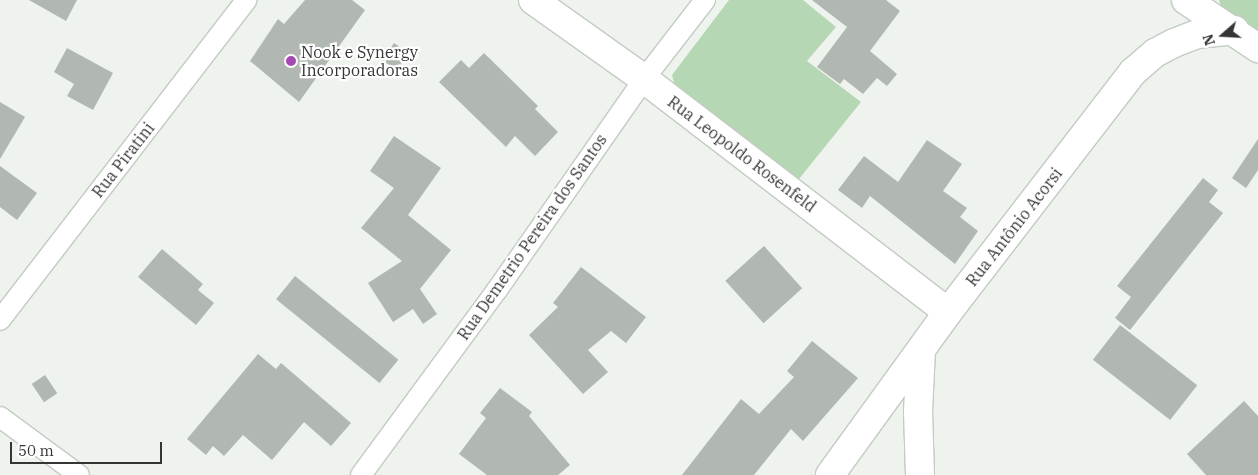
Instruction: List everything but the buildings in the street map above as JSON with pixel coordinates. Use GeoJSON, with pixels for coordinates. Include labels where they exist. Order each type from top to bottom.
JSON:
{"type":"FeatureCollection","features":[{"type":"Feature","properties":{"kind":"street","name":"Rua Piratini"},"geometry":{"type":"LineString","coordinates":[[0,320],[246,0]]}},
{"type":"Feature","properties":{"kind":"street","name":"Rua Leopoldo Rosenfeld"},"geometry":{"type":"LineString","coordinates":[[533,0],[644,79],[948,312]]}},
{"type":"Feature","properties":{"kind":"street","name":"Rua Demetrio Pereira dos Santos"},"geometry":{"type":"LineString","coordinates":[[361,475],[497,290],[644,79],[705,0]]}},
{"type":"Feature","properties":{"kind":"street"},"geometry":{"type":"LineString","coordinates":[[1186,0],[1218,16],[1258,48]]}},
{"type":"Feature","properties":{"kind":"street","name":"Rua Antônio Acorsi"},"geometry":{"type":"LineString","coordinates":[[830,475],[948,312],[1133,72],[1155,53],[1198,34],[1218,16]]}},
{"type":"Feature","properties":{"kind":"street"},"geometry":{"type":"LineString","coordinates":[[920,475],[918,412],[921,351]]}},
{"type":"Feature","properties":{"kind":"street"},"geometry":{"type":"LineString","coordinates":[[0,417],[79,475]]}},
{"type":"Feature","properties":{"kind":"green space"},"geometry":{"type":"Polygon","coordinates":[[[729,0],[803,0],[836,27],[807,61],[861,102],[799,179],[676,89],[672,75],[729,0]]]}},
{"type":"Feature","properties":{"kind":"green space"},"geometry":{"type":"Polygon","coordinates":[[[1219,0],[1258,0],[1258,35],[1221,7],[1219,0]]]}},
{"type":"Feature","properties":{"kind":"place","name":"Nook e Synergy Incorporadoras"},"geometry":{"type":"Point","coordinates":[291,61]}}]}
